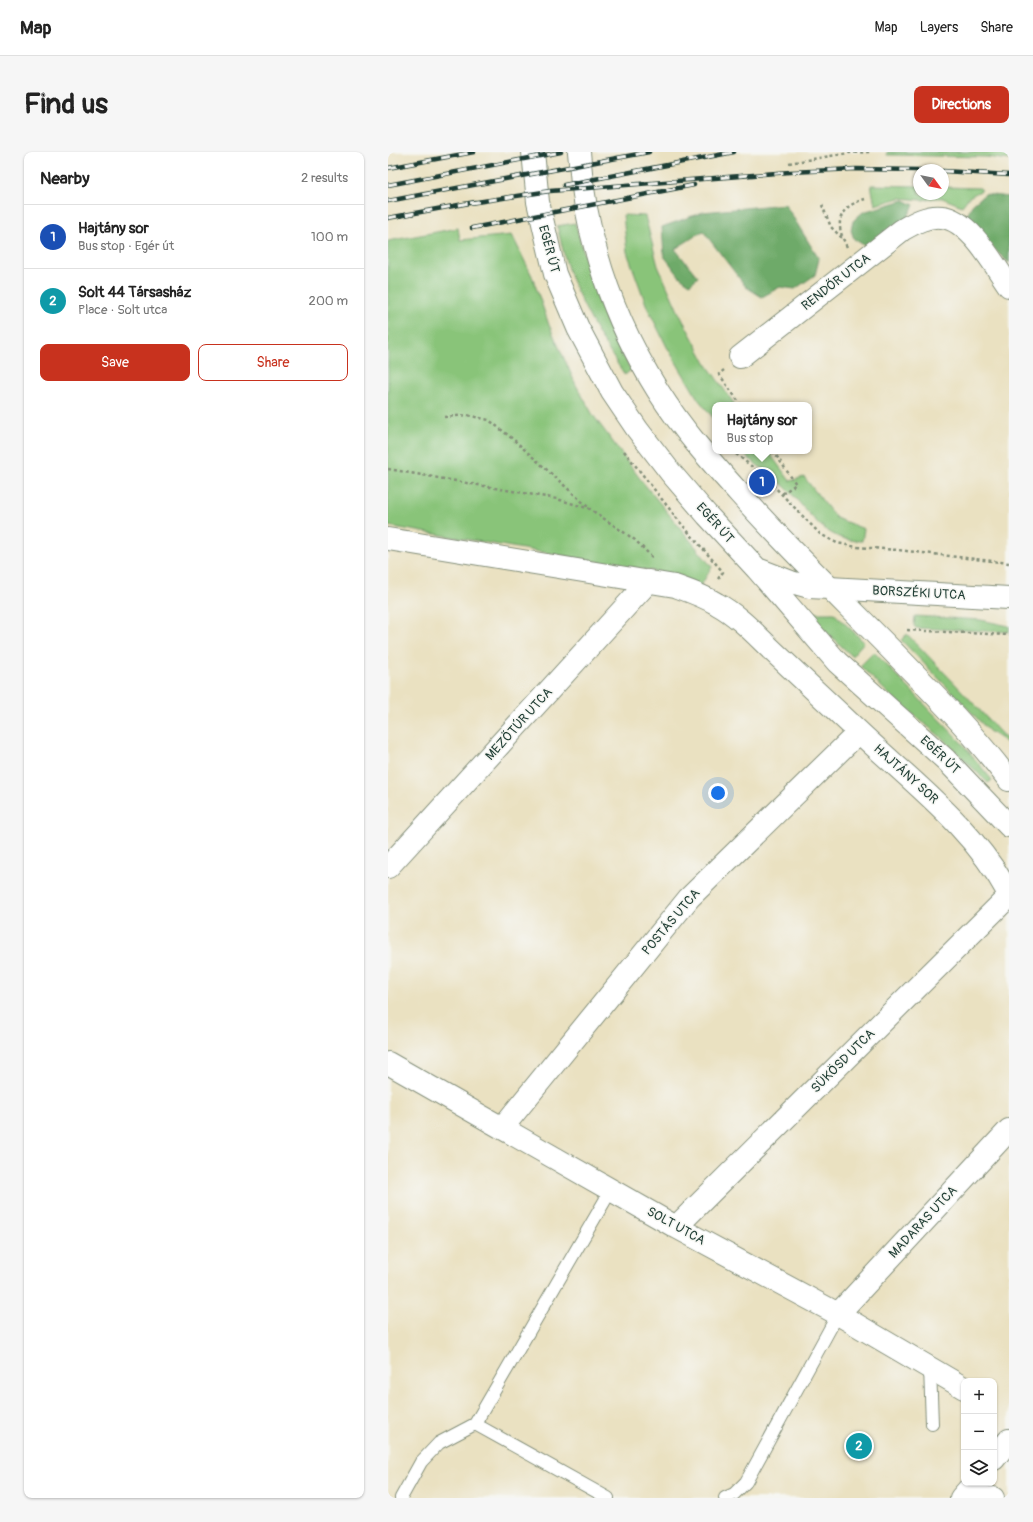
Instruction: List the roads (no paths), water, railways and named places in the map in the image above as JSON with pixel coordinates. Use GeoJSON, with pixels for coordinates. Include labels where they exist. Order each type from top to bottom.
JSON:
{"type":"FeatureCollection","features":[{"type":"Feature","properties":{"kind":"street","name":"EGÉR ÚT"},"geometry":{"type":"LineString","coordinates":[[533,152],[538,202],[555,274],[581,335],[612,392],[637,429],[671,474],[757,569],[837,662],[946,760],[1009,826]]}},
{"type":"Feature","properties":{"kind":"street"},"geometry":{"type":"LineString","coordinates":[[579,152],[584,193],[601,268],[614,306],[634,348],[658,391],[707,458],[786,545],[1000,758],[1009,780]]}},
{"type":"Feature","properties":{"kind":"street","name":"RENDŐR UTCA"},"geometry":{"type":"LineString","coordinates":[[740,357],[902,230],[925,218],[938,216],[943,217],[955,222],[970,233],[1009,286]]}},
{"type":"Feature","properties":{"kind":"street","name":"HAJTÁNY SOR"},"geometry":{"type":"LineString","coordinates":[[388,539],[649,581],[675,586],[706,598],[730,612],[745,624],[858,732],[938,803],[982,851],[1009,895]]}},
{"type":"Feature","properties":{"kind":"street","name":"BORSZÉKI UTCA"},"geometry":{"type":"LineString","coordinates":[[757,569],[809,587],[1009,598]]}},
{"type":"Feature","properties":{"kind":"street","name":"MEZŐTÚR UTCA"},"geometry":{"type":"LineString","coordinates":[[388,867],[649,581]]}},
{"type":"Feature","properties":{"kind":"street","name":"POSTÁS UTCA"},"geometry":{"type":"LineString","coordinates":[[502,1128],[689,898],[858,732]]}},
{"type":"Feature","properties":{"kind":"street","name":"SÜKÖSD UTCA"},"geometry":{"type":"LineString","coordinates":[[676,1227],[1009,895]]}},
{"type":"Feature","properties":{"kind":"street","name":"SOLT UTCA"},"geometry":{"type":"LineString","coordinates":[[388,1063],[676,1227],[838,1314],[961,1386]]}},
{"type":"Feature","properties":{"kind":"street","name":"MADARAS UTCA"},"geometry":{"type":"LineString","coordinates":[[838,1314],[1009,1130]]}},
{"type":"Feature","properties":{"kind":"street"},"geometry":{"type":"LineString","coordinates":[[997,1455],[1009,1440]]}},
{"type":"Feature","properties":{"kind":"street"},"geometry":{"type":"LineString","coordinates":[[961,1498],[971,1486]]}},
{"type":"Feature","properties":{"kind":"street"},"geometry":{"type":"LineString","coordinates":[[966,1498],[976,1495],[993,1498]]}},
{"type":"Feature","properties":{"kind":"lane"},"geometry":{"type":"LineString","coordinates":[[401,1498],[421,1462],[439,1443],[475,1424],[611,1190]]}},
{"type":"Feature","properties":{"kind":"lane"},"geometry":{"type":"LineString","coordinates":[[725,1498],[734,1494],[746,1482],[838,1314]]}},
{"type":"Feature","properties":{"kind":"lane"},"geometry":{"type":"LineString","coordinates":[[930,1367],[932,1424]]}},
{"type":"Feature","properties":{"kind":"lane"},"geometry":{"type":"LineString","coordinates":[[475,1424],[608,1498]]}},
{"type":"Feature","properties":{"kind":"railway"},"geometry":{"type":"LineString","coordinates":[[388,168],[474,152]]}},
{"type":"Feature","properties":{"kind":"railway"},"geometry":{"type":"LineString","coordinates":[[388,185],[561,152]]}},
{"type":"Feature","properties":{"kind":"railway"},"geometry":{"type":"LineString","coordinates":[[388,201],[649,152]]}},
{"type":"Feature","properties":{"kind":"railway"},"geometry":{"type":"LineString","coordinates":[[564,185],[734,152]]}},
{"type":"Feature","properties":{"kind":"railway"},"geometry":{"type":"LineString","coordinates":[[470,203],[550,191],[790,172],[856,169],[913,170]]}},
{"type":"Feature","properties":{"kind":"railway"},"geometry":{"type":"LineString","coordinates":[[949,171],[1009,175]]}},
{"type":"Feature","properties":{"kind":"railway"},"geometry":{"type":"LineString","coordinates":[[472,228],[694,185]]}},
{"type":"Feature","properties":{"kind":"railway"},"geometry":{"type":"LineString","coordinates":[[388,218],[475,202]]}},
{"type":"Feature","properties":{"kind":"place","name":"Hajtány sor"},"geometry":{"type":"Point","coordinates":[762,482]}},
{"type":"Feature","properties":{"kind":"place","name":"Solt 44 Társasház"},"geometry":{"type":"Point","coordinates":[859,1446]}}]}
